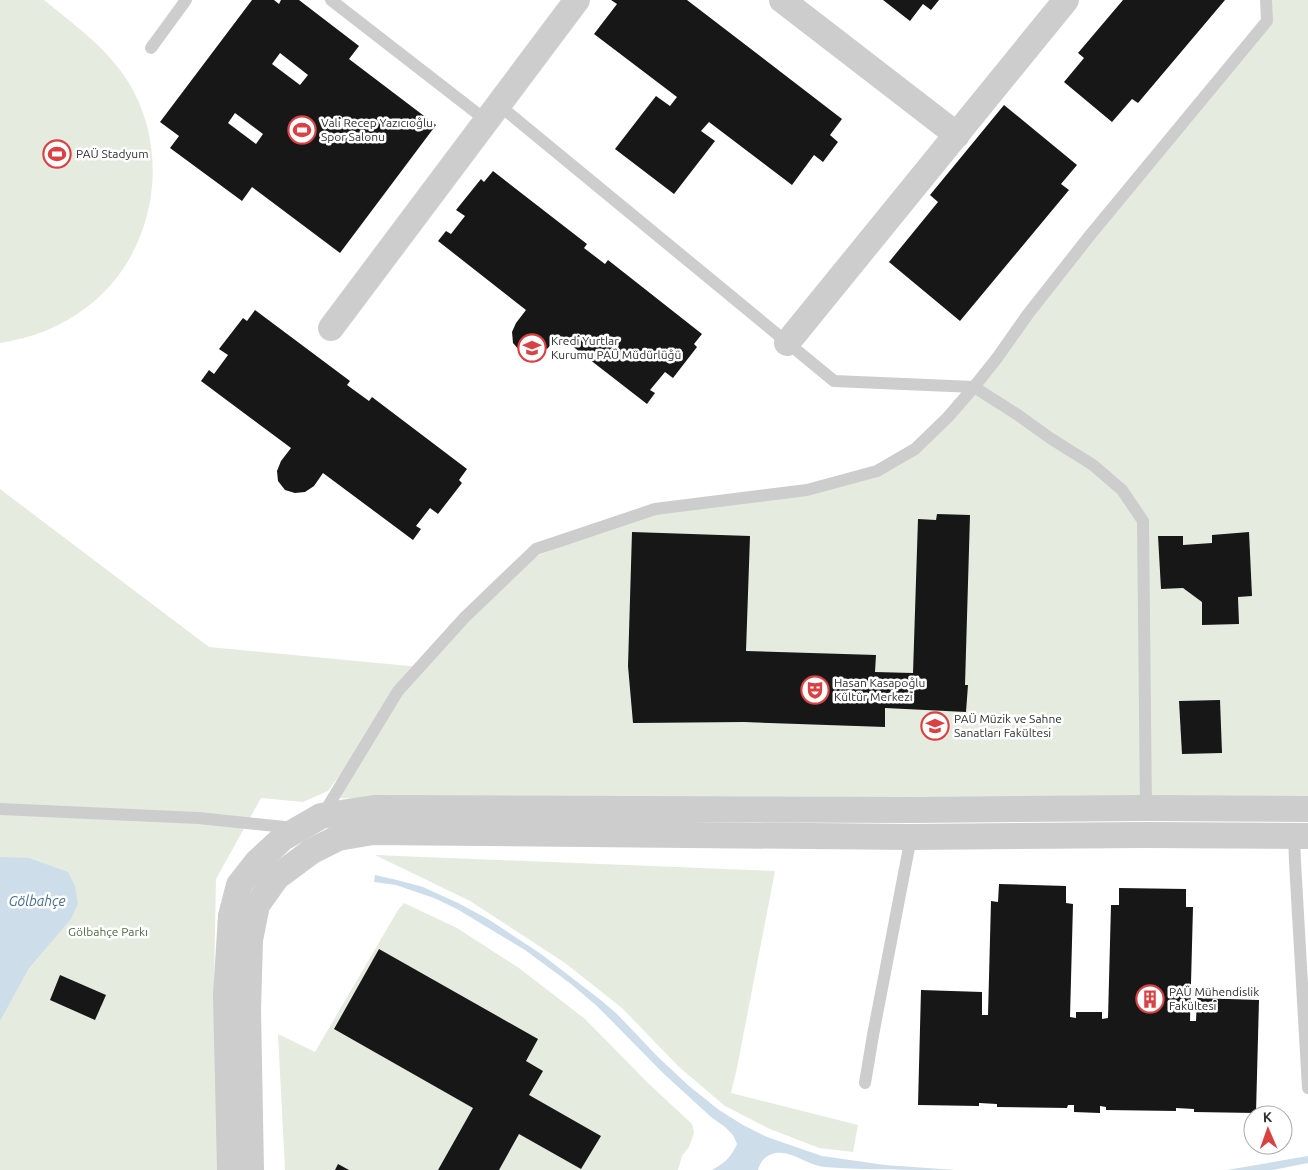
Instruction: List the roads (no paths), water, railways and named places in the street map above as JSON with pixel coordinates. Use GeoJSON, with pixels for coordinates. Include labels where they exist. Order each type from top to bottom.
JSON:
{"type":"FeatureCollection","features":[{"type":"Feature","properties":{"kind":"street"},"geometry":{"type":"LineString","coordinates":[[332,328],[577,0]]}},
{"type":"Feature","properties":{"kind":"street"},"geometry":{"type":"LineString","coordinates":[[782,0],[956,135]]}},
{"type":"Feature","properties":{"kind":"street"},"geometry":{"type":"LineString","coordinates":[[788,343],[1066,0]]}},
{"type":"Feature","properties":{"kind":"street"},"geometry":{"type":"LineString","coordinates":[[230,1170],[226,994],[231,916],[239,885],[258,862],[283,838],[311,822],[374,808],[1308,809]]}},
{"type":"Feature","properties":{"kind":"street"},"geometry":{"type":"LineString","coordinates":[[911,838],[914,810]]}},
{"type":"Feature","properties":{"kind":"street"},"geometry":{"type":"LineString","coordinates":[[251,1170],[248,1009],[250,940],[257,905],[276,877],[312,851],[338,838],[373,832],[911,838],[1145,834],[1301,836]]}},
{"type":"Feature","properties":{"kind":"lane"},"geometry":{"type":"LineString","coordinates":[[151,48],[186,0]]}},
{"type":"Feature","properties":{"kind":"lane"},"geometry":{"type":"LineString","coordinates":[[331,0],[493,113],[834,381],[974,387],[1093,465],[1122,490],[1144,521],[1146,808]]}},
{"type":"Feature","properties":{"kind":"lane"},"geometry":{"type":"LineString","coordinates":[[0,809],[311,822],[398,691],[465,617],[536,549],[655,509],[807,490],[877,471],[915,449],[948,417],[974,387],[1091,234],[1267,21],[1266,0]]}},
{"type":"Feature","properties":{"kind":"lane"},"geometry":{"type":"LineString","coordinates":[[1301,836],[1296,880],[1308,1088]]}},
{"type":"Feature","properties":{"kind":"lane"},"geometry":{"type":"LineString","coordinates":[[865,1083],[911,838]]}},
{"type":"Feature","properties":{"kind":"water","name":"Gölbahçe"},"geometry":{"type":"Polygon","coordinates":[[[0,857],[29,858],[68,872],[75,886],[78,904],[71,919],[29,968],[0,1021],[0,857]]]}},
{"type":"Feature","properties":{"kind":"water"},"geometry":{"type":"Polygon","coordinates":[[[375,875],[423,887],[458,903],[488,919],[541,954],[617,1014],[689,1086],[719,1110],[743,1125],[767,1137],[822,1156],[885,1165],[955,1170],[824,1167],[788,1154],[776,1153],[769,1155],[762,1161],[758,1170],[712,1170],[730,1157],[737,1144],[733,1135],[663,1073],[598,1007],[571,984],[525,950],[457,909],[434,898],[396,885],[374,882],[375,875]]]}},
{"type":"Feature","properties":{"kind":"water"},"geometry":{"type":"Polygon","coordinates":[[[1308,1156],[1308,1163],[1273,1170],[1227,1170],[1308,1156]]]}},
{"type":"Feature","properties":{"kind":"place","name":"Vali Recep Yazıcıoğlu Spor Salonu"},"geometry":{"type":"Point","coordinates":[302,130]}},
{"type":"Feature","properties":{"kind":"place","name":"PAÜ Stadyum"},"geometry":{"type":"Point","coordinates":[57,154]}},
{"type":"Feature","properties":{"kind":"place","name":"Kredi Yurtlar Kurumu PAÜ Müdürlüğü"},"geometry":{"type":"Point","coordinates":[532,348]}},
{"type":"Feature","properties":{"kind":"place","name":"Hasan Kasapoğlu Kültür Merkezi"},"geometry":{"type":"Point","coordinates":[815,690]}},
{"type":"Feature","properties":{"kind":"place","name":"PAÜ Müzik ve Sahne Sanatları Fakültesi"},"geometry":{"type":"Point","coordinates":[935,726]}},
{"type":"Feature","properties":{"kind":"place","name":"PAÜ Mühendislik Fakültesi"},"geometry":{"type":"Point","coordinates":[1150,999]}},
{"type":"Feature","properties":{"kind":"park label","name":"Gölbahçe Parkı"},"geometry":{"type":"Point","coordinates":[108,932]}}]}
